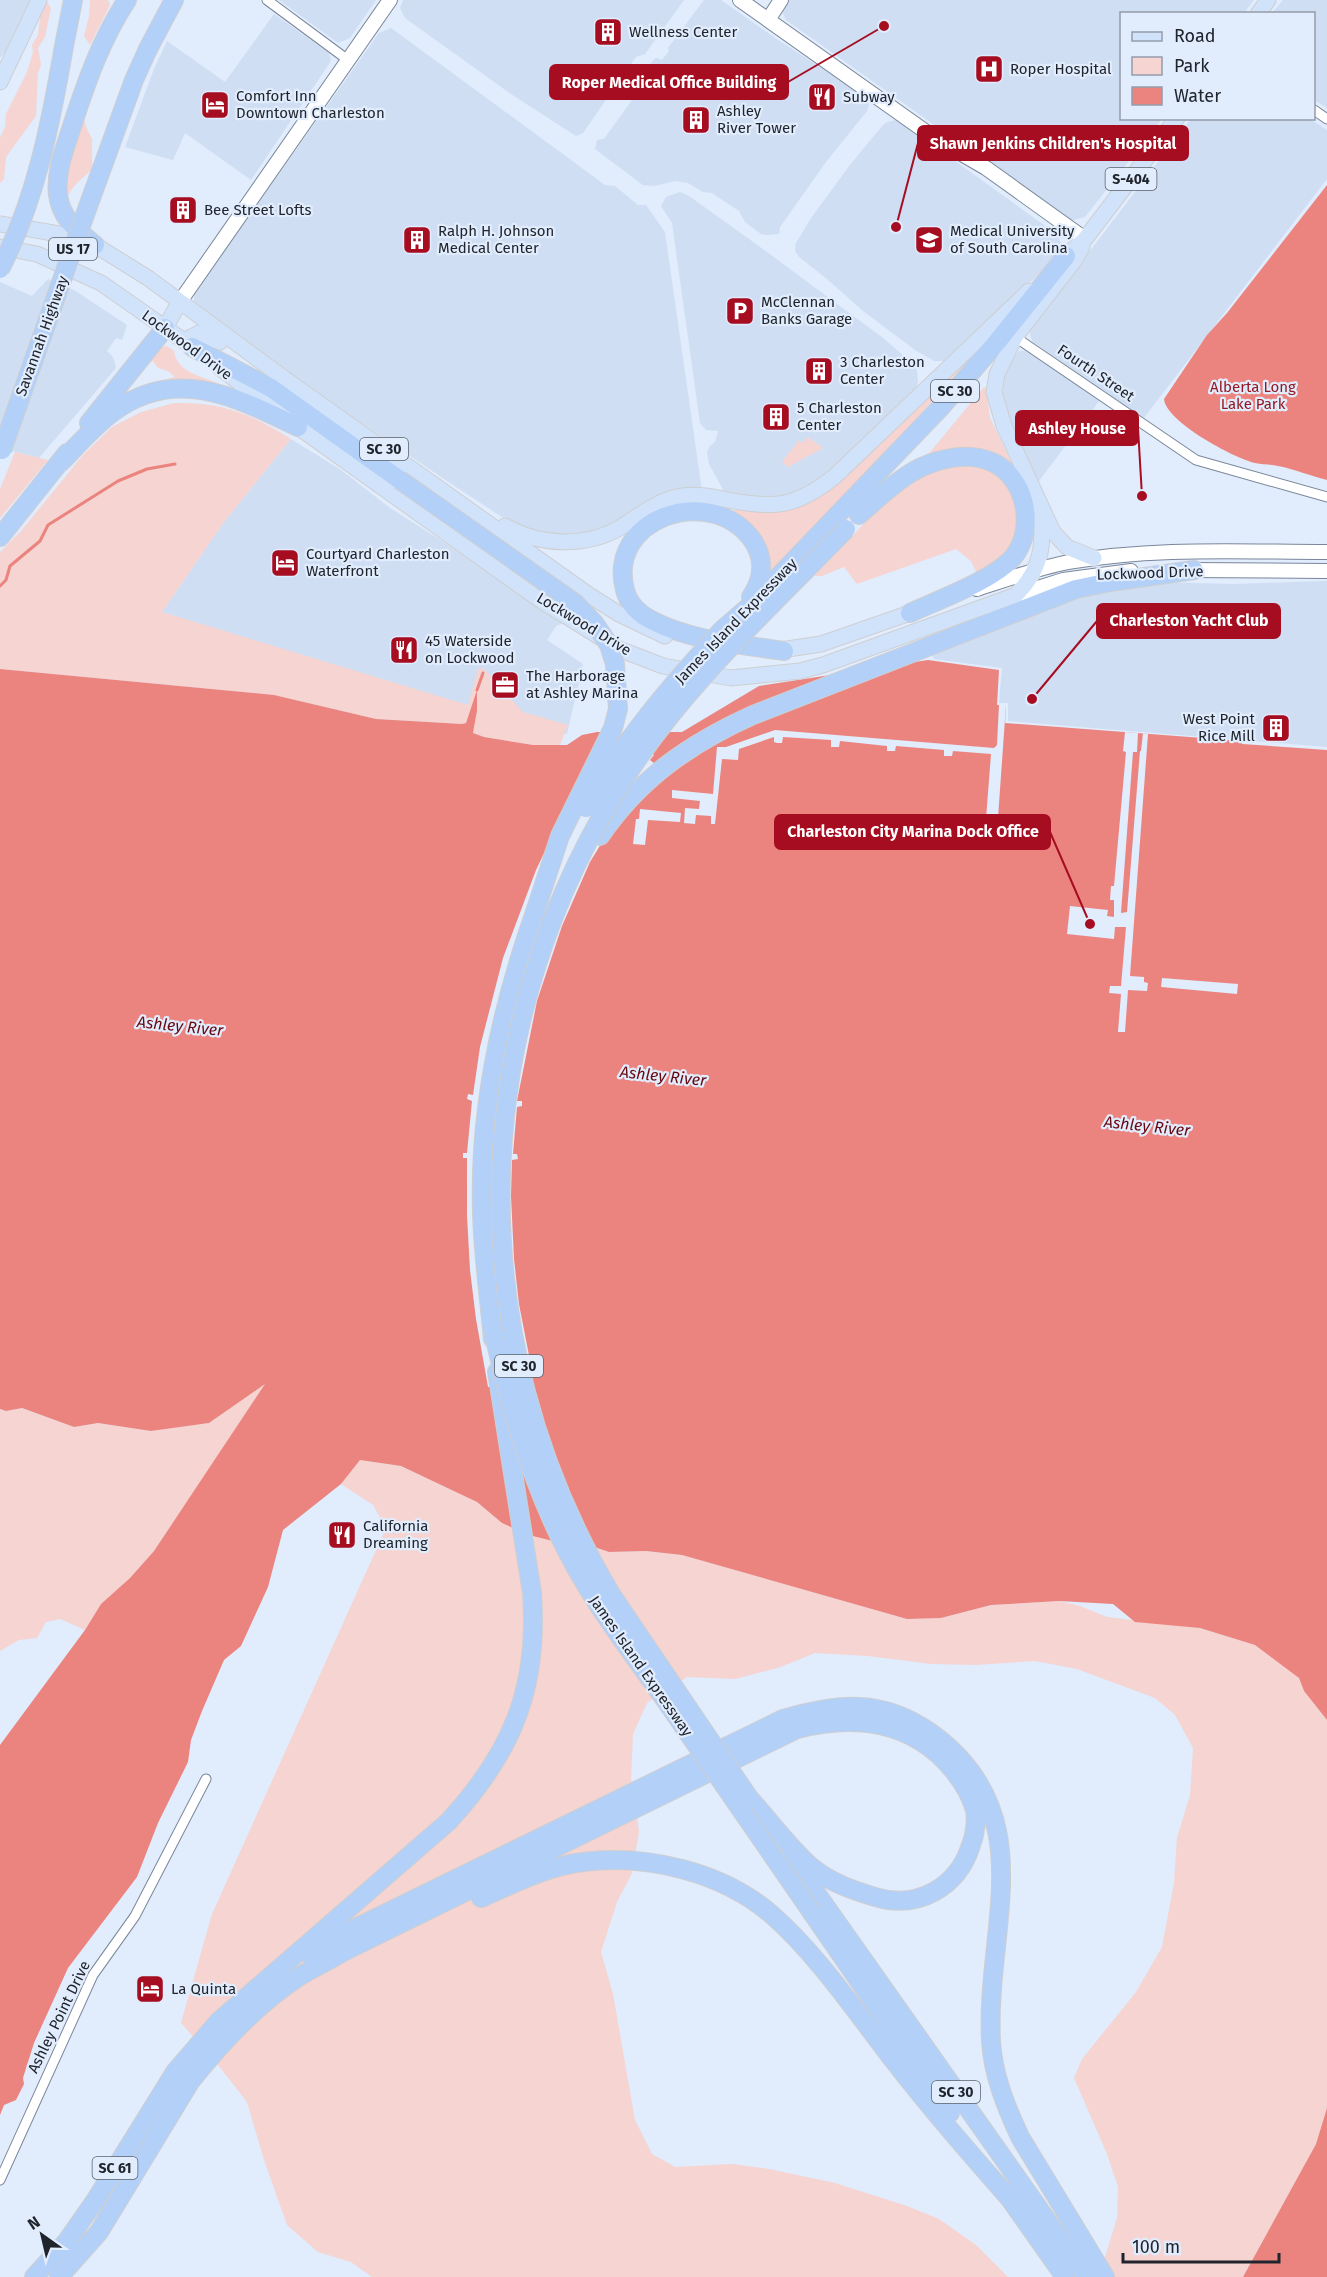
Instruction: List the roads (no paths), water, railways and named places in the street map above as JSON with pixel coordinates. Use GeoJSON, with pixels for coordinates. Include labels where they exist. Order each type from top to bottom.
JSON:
{"type":"FeatureCollection","features":[{"type":"Feature","properties":{"kind":"highway"},"geometry":{"type":"LineString","coordinates":[[0,269],[26,207],[41,162],[73,0]]}},
{"type":"Feature","properties":{"kind":"highway"},"geometry":{"type":"LineString","coordinates":[[95,245],[70,224],[66,217],[58,195],[58,168],[96,58],[127,0]]}},
{"type":"Feature","properties":{"kind":"highway","name":"Savannah Highway"},"geometry":{"type":"LineString","coordinates":[[1,453],[134,80],[174,0]]}},
{"type":"Feature","properties":{"kind":"highway","name":"James Island Expressway"},"geometry":{"type":"LineString","coordinates":[[1066,256],[997,342],[652,738],[610,801],[567,884],[538,960],[523,1010],[508,1085],[502,1143],[501,1235],[504,1274],[523,1385],[544,1456],[591,1560],[631,1626],[749,1798],[1087,2277]]}},
{"type":"Feature","properties":{"kind":"highway"},"geometry":{"type":"LineString","coordinates":[[0,537],[60,463],[105,401],[165,328]]}},
{"type":"Feature","properties":{"kind":"highway","name":"James Island Expressway"},"geometry":{"type":"LineString","coordinates":[[1015,337],[859,515],[841,523],[722,630],[659,701],[613,763],[576,828],[535,912],[522,950],[504,1014],[488,1097],[482,1210],[492,1325],[508,1397],[525,1454],[561,1539],[588,1591],[1065,2277]]}},
{"type":"Feature","properties":{"kind":"highway","name":"SC 30"},"geometry":{"type":"LineString","coordinates":[[192,347],[271,388],[575,603],[595,624],[609,645],[615,663],[618,709],[613,728],[560,836],[535,912]]}},
{"type":"Feature","properties":{"kind":"highway"},"geometry":{"type":"LineString","coordinates":[[60,463],[112,412],[139,398],[172,389],[218,392],[234,397],[298,427]]}},
{"type":"Feature","properties":{"kind":"highway","name":"SC 30"},"geometry":{"type":"LineString","coordinates":[[859,515],[905,478],[937,461],[968,456],[992,462],[1003,469],[1024,502],[1026,523],[1023,541],[1014,556],[1004,566],[958,593]]}},
{"type":"Feature","properties":{"kind":"highway"},"geometry":{"type":"LineString","coordinates":[[722,630],[760,582],[760,556],[755,545],[731,520],[708,511],[681,512],[654,522],[634,539],[622,568],[627,598],[639,612],[650,620],[698,638],[784,651]]}},
{"type":"Feature","properties":{"kind":"highway"},"geometry":{"type":"LineString","coordinates":[[567,884],[603,831],[642,786],[694,744],[753,715],[969,622],[1076,589],[1194,570]]}},
{"type":"Feature","properties":{"kind":"highway"},"geometry":{"type":"LineString","coordinates":[[910,613],[958,593]]}},
{"type":"Feature","properties":{"kind":"highway"},"geometry":{"type":"LineString","coordinates":[[247,1997],[448,1822],[472,1796],[492,1769],[506,1745],[517,1716],[530,1665],[534,1620],[532,1593],[501,1405],[492,1325]]}},
{"type":"Feature","properties":{"kind":"highway"},"geometry":{"type":"LineString","coordinates":[[247,1997],[299,1960],[333,1940],[783,1719],[836,1707],[859,1706],[888,1711],[914,1721],[962,1759],[983,1789],[994,1814],[1001,1848],[1001,1882],[991,1998],[991,2042],[995,2072],[1008,2113],[1020,2137],[1105,2277]]}},
{"type":"Feature","properties":{"kind":"highway"},"geometry":{"type":"LineString","coordinates":[[345,1951],[796,1729],[819,1723],[843,1720],[870,1724],[892,1728],[918,1738],[945,1760],[963,1782],[975,1810],[975,1836],[960,1870],[941,1889],[918,1898],[895,1901],[852,1890],[811,1866],[749,1798]]}},
{"type":"Feature","properties":{"kind":"highway"},"geometry":{"type":"LineString","coordinates":[[345,1951],[525,1879],[583,1862],[629,1860],[654,1862],[699,1875],[740,1892],[771,1914],[800,1943],[916,2088],[1011,2200]]}},
{"type":"Feature","properties":{"kind":"highway","name":"SC 61"},"geometry":{"type":"LineString","coordinates":[[34,2277],[67,2241],[95,2201],[175,2072],[196,2059],[299,1977],[345,1951]]}},
{"type":"Feature","properties":{"kind":"highway","name":"SC 61"},"geometry":{"type":"LineString","coordinates":[[59,2277],[99,2232],[190,2082],[196,2059],[219,2021],[247,1997]]}},
{"type":"Feature","properties":{"kind":"main road"},"geometry":{"type":"LineString","coordinates":[[2,73],[39,0]]}},
{"type":"Feature","properties":{"kind":"main road","name":"S-404"},"geometry":{"type":"LineString","coordinates":[[1015,337],[1074,261],[1085,239],[1175,120]]}},
{"type":"Feature","properties":{"kind":"main road","name":"Lockwood Drive"},"geometry":{"type":"LineString","coordinates":[[0,224],[64,235],[95,245],[148,278],[285,379],[619,615],[672,639],[745,652],[784,651],[820,644],[910,613]]}},
{"type":"Feature","properties":{"kind":"main road","name":"S-404"},"geometry":{"type":"LineString","coordinates":[[1066,256],[1085,239]]}},
{"type":"Feature","properties":{"kind":"main road","name":"Lockwood Drive"},"geometry":{"type":"LineString","coordinates":[[0,247],[36,254],[101,283],[540,600],[619,649],[663,666],[731,678],[772,675],[824,665],[969,622],[1016,595]]}},
{"type":"Feature","properties":{"kind":"main road"},"geometry":{"type":"LineString","coordinates":[[452,497],[519,534],[560,542],[603,536],[657,504],[685,496],[702,495],[770,506],[797,500],[816,491],[834,477],[1066,256]]}},
{"type":"Feature","properties":{"kind":"main road"},"geometry":{"type":"LineString","coordinates":[[165,328],[179,303]]}},
{"type":"Feature","properties":{"kind":"main road"},"geometry":{"type":"LineString","coordinates":[[192,347],[191,337],[199,333],[203,334],[285,379]]}},
{"type":"Feature","properties":{"kind":"main road"},"geometry":{"type":"LineString","coordinates":[[1015,337],[997,374],[994,392],[1004,426],[1053,532],[1067,547],[1094,558]]}},
{"type":"Feature","properties":{"kind":"main road"},"geometry":{"type":"LineString","coordinates":[[1016,595],[1028,583],[1036,570],[1043,531],[1041,510]]}},
{"type":"Feature","properties":{"kind":"street"},"geometry":{"type":"LineString","coordinates":[[267,0],[348,60]]}},
{"type":"Feature","properties":{"kind":"street"},"geometry":{"type":"LineString","coordinates":[[179,303],[390,0]]}},
{"type":"Feature","properties":{"kind":"street"},"geometry":{"type":"LineString","coordinates":[[740,0],[936,139],[986,168],[1085,239]]}},
{"type":"Feature","properties":{"kind":"street"},"geometry":{"type":"LineString","coordinates":[[768,20],[781,0]]}},
{"type":"Feature","properties":{"kind":"street","name":"Fourth Street"},"geometry":{"type":"LineString","coordinates":[[1015,337],[1196,460],[1327,497]]}},
{"type":"Feature","properties":{"kind":"street","name":"Lockwood Drive"},"geometry":{"type":"LineString","coordinates":[[958,593],[1036,570],[1094,558],[1181,552],[1327,552]]}},
{"type":"Feature","properties":{"kind":"street","name":"Lockwood Drive"},"geometry":{"type":"LineString","coordinates":[[1016,595],[1063,580],[1099,573],[1137,570],[1327,571]]}},
{"type":"Feature","properties":{"kind":"street","name":"Ashley Point Drive"},"geometry":{"type":"LineString","coordinates":[[0,2180],[93,1975],[135,1916],[206,1779]]}},
{"type":"Feature","properties":{"kind":"water","name":"Alberta Long Lake Park"},"geometry":{"type":"Polygon","coordinates":[[[1327,185],[1327,480],[1284,467],[1255,463],[1232,454],[1188,428],[1176,418],[1164,399],[1207,335],[1227,313],[1327,185]]]}},
{"type":"Feature","properties":{"kind":"water","name":"Ashley River"},"geometry":{"type":"Polygon","coordinates":[[[928,660],[999,670],[997,705],[1006,705],[1005,723],[1242,741],[1242,744],[1327,750],[1327,1720],[1304,1691],[1299,1678],[1255,1645],[1200,1628],[1135,1622],[1113,1604],[1059,1601],[991,1605],[941,1618],[907,1619],[682,1555],[646,1551],[609,1552],[585,1544],[557,1542],[529,1535],[502,1523],[477,1502],[401,1466],[360,1460],[341,1484],[283,1530],[268,1587],[241,1646],[224,1660],[191,1740],[188,1762],[158,1823],[137,1877],[68,1968],[34,2043],[23,2078],[24,2084],[16,2100],[4,2105],[0,2115],[0,1745],[85,1630],[101,1604],[130,1578],[154,1551],[265,1384],[209,1423],[151,1431],[98,1423],[74,1427],[22,1408],[6,1411],[0,1409],[0,669],[274,695],[376,719],[462,724],[466,723],[477,690],[477,711],[473,733],[533,745],[567,745],[582,735],[597,732],[682,732],[759,686],[928,660]]]}},
{"type":"Feature","properties":{"kind":"water"},"geometry":{"type":"Polygon","coordinates":[[[1327,2108],[1327,2277],[1243,2277],[1316,2144],[1327,2108]]]}},
{"type":"Feature","properties":{"kind":"waterway"},"geometry":{"type":"LineString","coordinates":[[0,586],[6,580],[10,566],[40,541],[48,525],[118,481],[147,469],[175,464]]}},
{"type":"Feature","properties":{"kind":"waterway"},"geometry":{"type":"LineString","coordinates":[[477,690],[483,673]]}},
{"type":"Feature","properties":{"kind":"place","name":"Roper Medical Office Building"},"geometry":{"type":"Point","coordinates":[884,26]}},
{"type":"Feature","properties":{"kind":"place","name":"Wellness Center"},"geometry":{"type":"Point","coordinates":[608,32]}},
{"type":"Feature","properties":{"kind":"place","name":"Roper Hospital"},"geometry":{"type":"Point","coordinates":[989,69]}},
{"type":"Feature","properties":{"kind":"place","name":"Subway"},"geometry":{"type":"Point","coordinates":[822,97]}},
{"type":"Feature","properties":{"kind":"place","name":"Comfort Inn Downtown Charleston"},"geometry":{"type":"Point","coordinates":[215,105]}},
{"type":"Feature","properties":{"kind":"place","name":"Ashley River Tower"},"geometry":{"type":"Point","coordinates":[696,120]}},
{"type":"Feature","properties":{"kind":"place","name":"Bee Street Lofts"},"geometry":{"type":"Point","coordinates":[183,210]}},
{"type":"Feature","properties":{"kind":"place","name":"Shawn Jenkins Children's Hospital"},"geometry":{"type":"Point","coordinates":[896,227]}},
{"type":"Feature","properties":{"kind":"place","name":"Ralph H. Johnson Medical Center"},"geometry":{"type":"Point","coordinates":[417,240]}},
{"type":"Feature","properties":{"kind":"place","name":"Medical University of South Carolina"},"geometry":{"type":"Point","coordinates":[929,240]}},
{"type":"Feature","properties":{"kind":"place","name":"McClennan Banks Garage"},"geometry":{"type":"Point","coordinates":[740,311]}},
{"type":"Feature","properties":{"kind":"place","name":"3 Charleston Center"},"geometry":{"type":"Point","coordinates":[819,371]}},
{"type":"Feature","properties":{"kind":"place","name":"5 Charleston Center"},"geometry":{"type":"Point","coordinates":[776,417]}},
{"type":"Feature","properties":{"kind":"place","name":"Ashley House"},"geometry":{"type":"Point","coordinates":[1142,496]}},
{"type":"Feature","properties":{"kind":"place","name":"Courtyard Charleston Waterfront"},"geometry":{"type":"Point","coordinates":[285,563]}},
{"type":"Feature","properties":{"kind":"place","name":"45 Waterside on Lockwood"},"geometry":{"type":"Point","coordinates":[404,650]}},
{"type":"Feature","properties":{"kind":"place","name":"The Harborage at Ashley Marina"},"geometry":{"type":"Point","coordinates":[505,685]}},
{"type":"Feature","properties":{"kind":"place","name":"Charleston Yacht Club"},"geometry":{"type":"Point","coordinates":[1032,699]}},
{"type":"Feature","properties":{"kind":"place","name":"West Point Rice Mill"},"geometry":{"type":"Point","coordinates":[1276,728]}},
{"type":"Feature","properties":{"kind":"place","name":"Charleston City Marina Dock Office"},"geometry":{"type":"Point","coordinates":[1090,924]}},
{"type":"Feature","properties":{"kind":"place","name":"California Dreaming"},"geometry":{"type":"Point","coordinates":[342,1535]}},
{"type":"Feature","properties":{"kind":"place","name":"La Quinta"},"geometry":{"type":"Point","coordinates":[150,1989]}}]}
